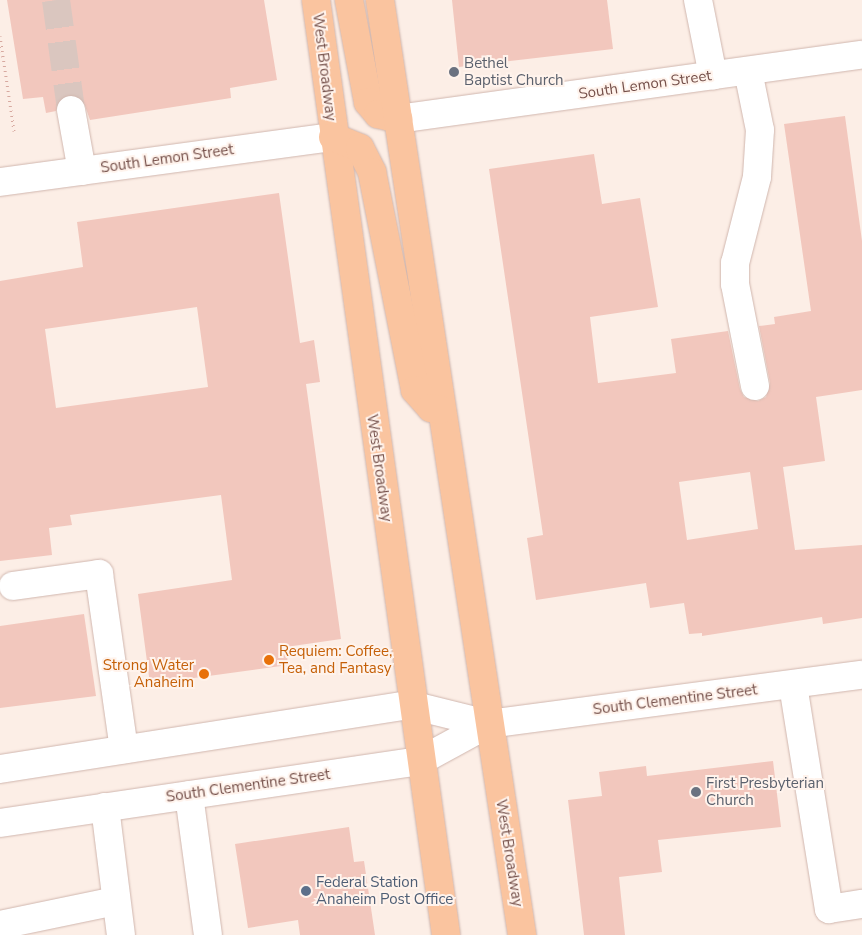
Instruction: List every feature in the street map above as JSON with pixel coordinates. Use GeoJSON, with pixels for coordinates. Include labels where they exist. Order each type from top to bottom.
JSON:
{"type":"FeatureCollection","features":[{"type":"Feature","properties":{"kind":"main road","name":"West Broadway"},"geometry":{"type":"LineString","coordinates":[[316,0],[411,705],[446,935]]}},
{"type":"Feature","properties":{"kind":"main road"},"geometry":{"type":"LineString","coordinates":[[349,0],[368,102],[378,114],[398,119]]}},
{"type":"Feature","properties":{"kind":"main road","name":"West Broadway"},"geometry":{"type":"LineString","coordinates":[[380,0],[488,724],[522,935]]}},
{"type":"Feature","properties":{"kind":"main road"},"geometry":{"type":"LineString","coordinates":[[333,137],[360,148],[372,172],[414,390],[431,408],[441,410]]}},
{"type":"Feature","properties":{"kind":"street"},"geometry":{"type":"LineString","coordinates":[[698,0],[713,76]]}},
{"type":"Feature","properties":{"kind":"street","name":"South Lemon Street"},"geometry":{"type":"LineString","coordinates":[[398,119],[862,55]]}},
{"type":"Feature","properties":{"kind":"street"},"geometry":{"type":"LineString","coordinates":[[748,70],[760,130],[757,176],[735,270],[755,386]]}},
{"type":"Feature","properties":{"kind":"street"},"geometry":{"type":"LineString","coordinates":[[71,110],[82,171]]}},
{"type":"Feature","properties":{"kind":"street","name":"South Lemon Street"},"geometry":{"type":"LineString","coordinates":[[0,182],[333,137]]}},
{"type":"Feature","properties":{"kind":"street"},"geometry":{"type":"LineString","coordinates":[[13,586],[100,574],[124,750]]}},
{"type":"Feature","properties":{"kind":"street","name":"South Clementine Street"},"geometry":{"type":"LineString","coordinates":[[0,769],[411,705],[488,724],[862,675]]}},
{"type":"Feature","properties":{"kind":"street"},"geometry":{"type":"LineString","coordinates":[[793,685],[829,909],[862,904]]}},
{"type":"Feature","properties":{"kind":"street","name":"South Clementine Street"},"geometry":{"type":"LineString","coordinates":[[0,823],[420,761],[488,724]]}},
{"type":"Feature","properties":{"kind":"street"},"geometry":{"type":"LineString","coordinates":[[189,795],[208,935]]}},
{"type":"Feature","properties":{"kind":"street"},"geometry":{"type":"LineString","coordinates":[[105,807],[120,935]]}},
{"type":"Feature","properties":{"kind":"street"},"geometry":{"type":"LineString","coordinates":[[0,925],[116,901]]}},
{"type":"Feature","properties":{"kind":"path"},"geometry":{"type":"LineString","coordinates":[[0,36],[14,131]]}},
{"type":"Feature","properties":{"kind":"building"},"geometry":{"type":"Polygon","coordinates":[[[7,0],[264,0],[277,80],[230,88],[231,98],[90,120],[83,100],[69,95],[61,98],[56,111],[46,113],[43,97],[23,99],[7,0]]]}},
{"type":"Feature","properties":{"kind":"building"},"geometry":{"type":"Polygon","coordinates":[[[452,0],[607,0],[613,49],[459,67],[452,0]]]}},
{"type":"Feature","properties":{"kind":"building"},"geometry":{"type":"Polygon","coordinates":[[[845,116],[862,241],[862,390],[816,397],[825,461],[783,467],[795,550],[862,545],[862,618],[823,624],[822,617],[702,636],[702,633],[689,634],[684,603],[650,608],[646,583],[536,600],[527,538],[543,535],[489,169],[594,154],[602,204],[640,198],[658,307],[590,317],[598,383],[676,373],[671,339],[728,331],[740,389],[744,397],[758,401],[766,397],[770,383],[759,326],[775,324],[774,317],[811,311],[784,124],[845,116]],[[750,472],[679,482],[687,540],[758,529],[750,472]]]}},
{"type":"Feature","properties":{"kind":"building"},"geometry":{"type":"Polygon","coordinates":[[[279,193],[300,343],[314,340],[320,382],[306,384],[341,639],[286,647],[288,665],[150,684],[138,594],[232,580],[221,495],[70,515],[72,525],[49,528],[52,555],[0,561],[0,281],[83,267],[77,222],[279,193]],[[197,307],[45,329],[56,408],[208,387],[197,307]]]}},
{"type":"Feature","properties":{"kind":"building"},"geometry":{"type":"Polygon","coordinates":[[[84,614],[96,696],[0,708],[0,626],[84,614]]]}},
{"type":"Feature","properties":{"kind":"building"},"geometry":{"type":"Polygon","coordinates":[[[773,761],[781,827],[658,840],[662,872],[619,877],[625,935],[584,935],[568,800],[602,796],[599,772],[646,766],[647,776],[773,761]]]}},
{"type":"Feature","properties":{"kind":"building","name":"Federal Station Anaheim Post Office"},"geometry":{"type":"Polygon","coordinates":[[[349,827],[354,862],[364,861],[375,935],[300,935],[298,920],[248,928],[235,844],[349,827]]]}},
{"type":"Feature","properties":{"kind":"tunnel"},"geometry":{"type":"LineString","coordinates":[[56,0],[71,110]]}},
{"type":"Feature","properties":{"kind":"place","name":"Bethel Baptist Church"},"geometry":{"type":"Point","coordinates":[454,72]}},
{"type":"Feature","properties":{"kind":"place","name":"Requiem: Coffee, Tea, and Fantasy"},"geometry":{"type":"Point","coordinates":[269,660]}},
{"type":"Feature","properties":{"kind":"place","name":"Strong Water Anaheim"},"geometry":{"type":"Point","coordinates":[204,674]}},
{"type":"Feature","properties":{"kind":"place","name":"First Presbyterian Church"},"geometry":{"type":"Point","coordinates":[696,792]}},
{"type":"Feature","properties":{"kind":"place","name":"Federal Station Anaheim Post Office"},"geometry":{"type":"Point","coordinates":[306,891]}}]}
